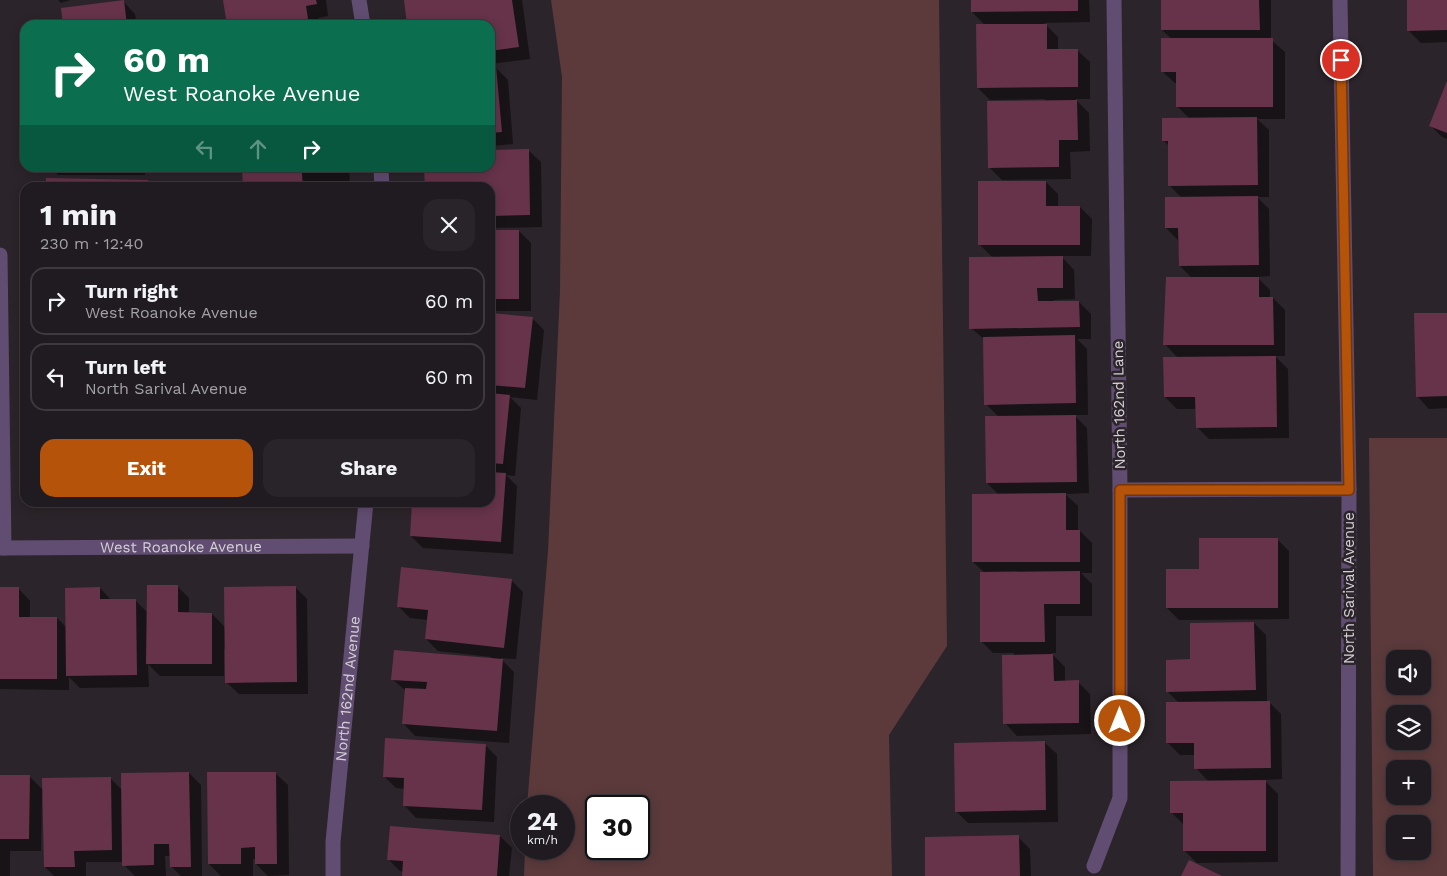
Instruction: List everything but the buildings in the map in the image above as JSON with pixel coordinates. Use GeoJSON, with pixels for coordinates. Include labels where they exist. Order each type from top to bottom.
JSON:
{"type":"FeatureCollection","features":[{"type":"Feature","properties":{"kind":"street"},"geometry":{"type":"LineString","coordinates":[[359,0],[362,20]]}},
{"type":"Feature","properties":{"kind":"street","name":"North 162nd Lane"},"geometry":{"type":"LineString","coordinates":[[1094,866],[1120,798],[1120,490],[1114,0]]}},
{"type":"Feature","properties":{"kind":"street","name":"North Sarival Avenue"},"geometry":{"type":"LineString","coordinates":[[1340,0],[1349,490],[1348,876]]}},
{"type":"Feature","properties":{"kind":"street"},"geometry":{"type":"LineString","coordinates":[[0,255],[2,548]]}},
{"type":"Feature","properties":{"kind":"street"},"geometry":{"type":"LineString","coordinates":[[1120,490],[1349,490]]}},
{"type":"Feature","properties":{"kind":"street","name":"North 162nd Avenue"},"geometry":{"type":"LineString","coordinates":[[332,876],[333,842],[366,507]]}},
{"type":"Feature","properties":{"kind":"street","name":"West Roanoke Avenue"},"geometry":{"type":"LineString","coordinates":[[2,548],[362,546]]}},
{"type":"Feature","properties":{"kind":"shaded area"},"geometry":{"type":"Polygon","coordinates":[[[551,0],[939,0],[947,646],[889,735],[892,876],[524,876],[525,860],[575,860],[575,795],[528,795],[548,551],[560,291],[562,77],[551,0]]]}},
{"type":"Feature","properties":{"kind":"shaded area"},"geometry":{"type":"Polygon","coordinates":[[[1369,438],[1447,438],[1447,876],[1373,876],[1369,438]]]}},
{"type":"Feature","properties":{"kind":"route"},"geometry":{"type":"LineString","coordinates":[[1120,721],[1120,490],[1349,490],[1341,60]]}}]}
